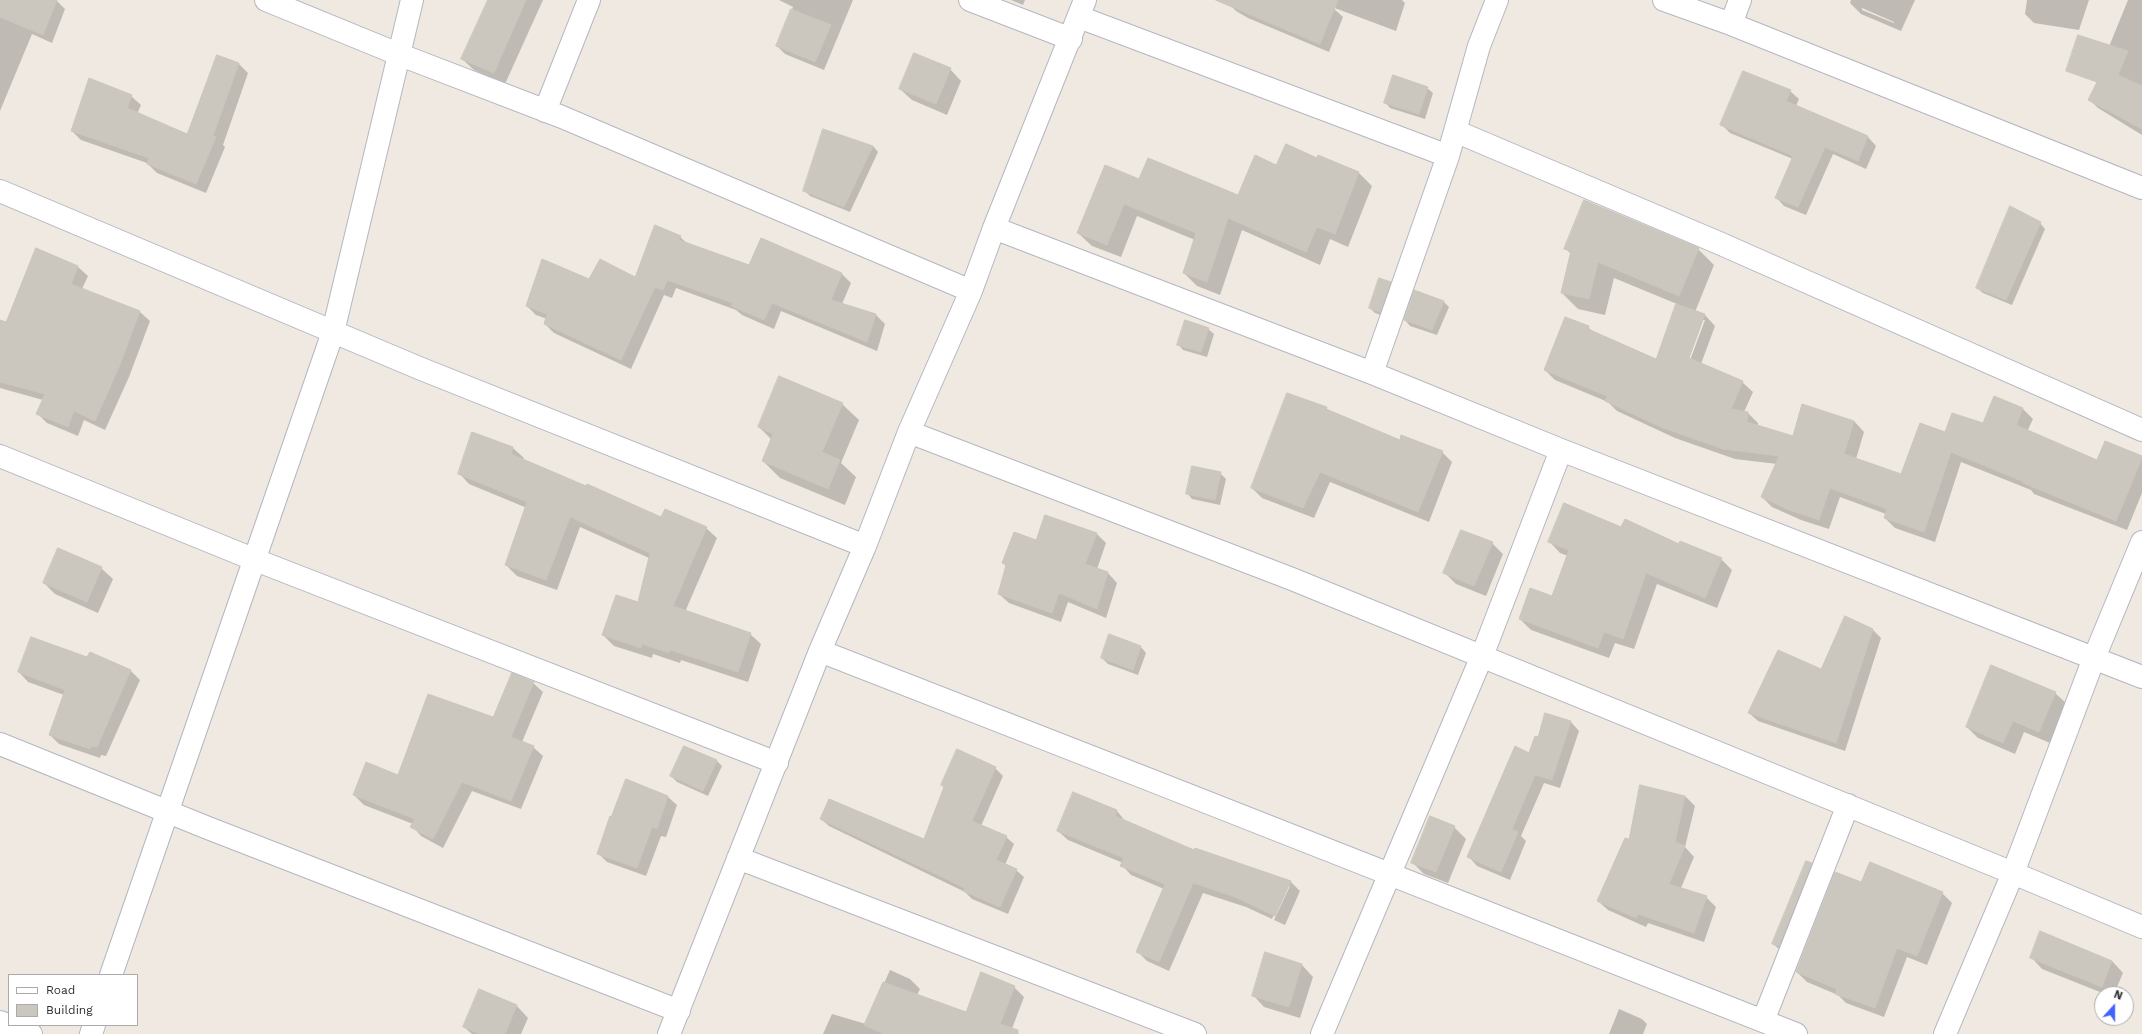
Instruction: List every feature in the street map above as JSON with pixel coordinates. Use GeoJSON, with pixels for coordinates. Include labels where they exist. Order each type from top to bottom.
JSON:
{"type":"FeatureCollection","features":[{"type":"Feature","properties":{"kind":"street"},"geometry":{"type":"LineString","coordinates":[[266,0],[398,54],[545,111],[971,291]]}},
{"type":"Feature","properties":{"kind":"street"},"geometry":{"type":"LineString","coordinates":[[111,974],[332,332],[412,0]]}},
{"type":"Feature","properties":{"kind":"street"},"geometry":{"type":"LineString","coordinates":[[545,111],[589,0]]}},
{"type":"Feature","properties":{"kind":"street"},"geometry":{"type":"LineString","coordinates":[[970,0],[1071,39]]}},
{"type":"Feature","properties":{"kind":"street"},"geometry":{"type":"LineString","coordinates":[[1372,373],[1448,156],[1480,46],[1497,0]]}},
{"type":"Feature","properties":{"kind":"street"},"geometry":{"type":"LineString","coordinates":[[1664,0],[1731,24],[2142,188]]}},
{"type":"Feature","properties":{"kind":"street"},"geometry":{"type":"LineString","coordinates":[[1731,24],[1740,0]]}},
{"type":"Feature","properties":{"kind":"street"},"geometry":{"type":"LineString","coordinates":[[669,1034],[820,651],[865,546],[909,432],[971,291],[994,228],[1071,39],[1082,8],[1448,156]]}},
{"type":"Feature","properties":{"kind":"street"},"geometry":{"type":"LineString","coordinates":[[1455,131],[1711,239],[2142,430]]}},
{"type":"Feature","properties":{"kind":"street"},"geometry":{"type":"LineString","coordinates":[[0,191],[332,332],[865,546]]}},
{"type":"Feature","properties":{"kind":"street"},"geometry":{"type":"LineString","coordinates":[[994,228],[1372,373],[1561,450],[2142,677]]}},
{"type":"Feature","properties":{"kind":"street"},"geometry":{"type":"LineString","coordinates":[[909,432],[1292,579],[1848,805],[2142,927]]}},
{"type":"Feature","properties":{"kind":"street"},"geometry":{"type":"LineString","coordinates":[[1322,1034],[1482,656],[1561,450]]}},
{"type":"Feature","properties":{"kind":"street"},"geometry":{"type":"LineString","coordinates":[[0,456],[253,559],[777,763]]}},
{"type":"Feature","properties":{"kind":"street"},"geometry":{"type":"LineString","coordinates":[[1945,1034],[2013,873],[2094,658],[2142,542]]}},
{"type":"Feature","properties":{"kind":"street"},"geometry":{"type":"LineString","coordinates":[[820,651],[1201,799],[1390,876],[1796,1034]]}},
{"type":"Feature","properties":{"kind":"street"},"geometry":{"type":"LineString","coordinates":[[0,744],[167,812],[679,1011]]}},
{"type":"Feature","properties":{"kind":"street"},"geometry":{"type":"LineString","coordinates":[[1763,1021],[1848,805]]}},
{"type":"Feature","properties":{"kind":"street"},"geometry":{"type":"LineString","coordinates":[[738,858],[1195,1034]]}},
{"type":"Feature","properties":{"kind":"street"},"geometry":{"type":"LineString","coordinates":[[10,1026],[31,1034]]}},
{"type":"Feature","properties":{"kind":"building"},"geometry":{"type":"Polygon","coordinates":[[[0,0],[57,0],[43,35],[0,17],[0,0]]]}},
{"type":"Feature","properties":{"kind":"building"},"geometry":{"type":"Polygon","coordinates":[[[488,0],[526,0],[494,73],[461,59],[488,0]]]}},
{"type":"Feature","properties":{"kind":"building"},"geometry":{"type":"Polygon","coordinates":[[[1216,0],[1338,0],[1320,44],[1216,0]]]}},
{"type":"Feature","properties":{"kind":"building"},"geometry":{"type":"Polygon","coordinates":[[[791,9],[831,25],[815,62],[776,46],[791,9]]]}},
{"type":"Feature","properties":{"kind":"building"},"geometry":{"type":"Polygon","coordinates":[[[2078,35],[2128,51],[2118,75],[2142,86],[2142,129],[2088,100],[2097,82],[2066,71],[2078,35]]]}},
{"type":"Feature","properties":{"kind":"building"},"geometry":{"type":"Polygon","coordinates":[[[914,53],[951,68],[936,104],[899,89],[914,53]]]}},
{"type":"Feature","properties":{"kind":"building"},"geometry":{"type":"Polygon","coordinates":[[[217,55],[239,63],[213,136],[216,137],[196,184],[147,164],[149,158],[71,131],[89,78],[132,95],[127,108],[187,134],[217,55]]]}},
{"type":"Feature","properties":{"kind":"building"},"geometry":{"type":"Polygon","coordinates":[[[1743,71],[1791,90],[1786,101],[1868,136],[1858,161],[1825,147],[1798,207],[1775,198],[1793,156],[1720,125],[1743,71]]]}},
{"type":"Feature","properties":{"kind":"building"},"geometry":{"type":"Polygon","coordinates":[[[1393,75],[1428,87],[1419,114],[1384,103],[1393,75]]]}},
{"type":"Feature","properties":{"kind":"building"},"geometry":{"type":"Polygon","coordinates":[[[823,129],[873,146],[844,207],[803,191],[823,129]]]}},
{"type":"Feature","properties":{"kind":"building"},"geometry":{"type":"Polygon","coordinates":[[[1286,144],[1317,158],[1318,155],[1359,172],[1335,234],[1317,227],[1306,252],[1228,218],[1207,282],[1183,273],[1196,233],[1124,204],[1107,245],[1077,233],[1105,165],[1139,179],[1148,158],[1238,195],[1255,155],[1276,165],[1286,144]]]}},
{"type":"Feature","properties":{"kind":"building"},"geometry":{"type":"Polygon","coordinates":[[[1584,200],[1699,248],[1679,296],[1598,262],[1589,299],[1561,293],[1571,251],[1564,249],[1584,200]]]}},
{"type":"Feature","properties":{"kind":"building"},"geometry":{"type":"Polygon","coordinates":[[[2010,206],[2041,222],[2006,300],[1976,288],[2010,206]]]}},
{"type":"Feature","properties":{"kind":"building"},"geometry":{"type":"Polygon","coordinates":[[[655,225],[681,236],[679,240],[749,265],[761,238],[842,273],[831,300],[876,314],[867,342],[772,303],[764,320],[731,306],[733,303],[667,280],[663,290],[655,287],[621,360],[544,324],[547,314],[526,306],[542,259],[589,279],[600,259],[635,277],[655,225]]]}},
{"type":"Feature","properties":{"kind":"building"},"geometry":{"type":"Polygon","coordinates":[[[36,248],[78,266],[71,284],[140,311],[119,367],[95,421],[74,411],[68,427],[36,414],[45,394],[0,382],[0,320],[6,322],[36,248]]]}},
{"type":"Feature","properties":{"kind":"building"},"geometry":{"type":"Polygon","coordinates":[[[1379,278],[1391,282],[1380,312],[1369,308],[1379,278]]]}},
{"type":"Feature","properties":{"kind":"building"},"geometry":{"type":"Polygon","coordinates":[[[1414,290],[1444,301],[1432,330],[1404,320],[1414,290]]]}},
{"type":"Feature","properties":{"kind":"building"},"geometry":{"type":"Polygon","coordinates":[[[1676,304],[1705,314],[1689,358],[1743,381],[1731,409],[1748,412],[1747,422],[1793,436],[1802,404],[1854,421],[1844,454],[1901,474],[1920,423],[1945,432],[1952,413],[1983,423],[1994,396],[2023,408],[2016,425],[2097,460],[2105,441],[2142,456],[2142,458],[2116,521],[1951,452],[1924,532],[1884,518],[1887,509],[1830,488],[1819,520],[1789,510],[1761,497],[1779,456],[1723,449],[1663,428],[1605,401],[1607,396],[1544,370],[1565,317],[1589,326],[1588,329],[1656,359],[1676,304]]]}},
{"type":"Feature","properties":{"kind":"building"},"geometry":{"type":"Polygon","coordinates":[[[1185,320],[1209,328],[1201,352],[1177,345],[1185,320]]]}},
{"type":"Feature","properties":{"kind":"building"},"geometry":{"type":"Polygon","coordinates":[[[779,376],[843,403],[822,452],[840,460],[828,489],[762,461],[773,434],[758,427],[779,376]]]}},
{"type":"Feature","properties":{"kind":"building"},"geometry":{"type":"Polygon","coordinates":[[[1287,393],[1327,407],[1326,409],[1400,440],[1401,435],[1443,451],[1418,512],[1320,472],[1303,508],[1251,488],[1287,393]]]}},
{"type":"Feature","properties":{"kind":"building"},"geometry":{"type":"Polygon","coordinates":[[[472,432],[513,447],[511,454],[586,486],[587,484],[661,517],[665,509],[707,527],[673,606],[751,633],[738,672],[670,650],[669,653],[642,644],[641,648],[602,635],[616,595],[638,602],[650,553],[570,517],[546,580],[505,565],[527,502],[458,474],[472,432]]]}},
{"type":"Feature","properties":{"kind":"building"},"geometry":{"type":"Polygon","coordinates":[[[1192,466],[1221,472],[1215,500],[1186,494],[1192,466]]]}},
{"type":"Feature","properties":{"kind":"building"},"geometry":{"type":"Polygon","coordinates":[[[1564,503],[1621,527],[1625,519],[1679,544],[1680,541],[1722,558],[1705,598],[1646,573],[1623,639],[1604,632],[1598,648],[1519,619],[1530,588],[1552,596],[1569,550],[1548,542],[1564,503]]]}},
{"type":"Feature","properties":{"kind":"building"},"geometry":{"type":"Polygon","coordinates":[[[1045,515],[1097,533],[1085,564],[1108,572],[1097,609],[1059,593],[1052,613],[998,594],[1006,565],[1002,563],[1014,532],[1036,540],[1045,515]]]}},
{"type":"Feature","properties":{"kind":"building"},"geometry":{"type":"Polygon","coordinates":[[[1461,530],[1493,542],[1474,586],[1443,573],[1461,530]]]}},
{"type":"Feature","properties":{"kind":"building"},"geometry":{"type":"Polygon","coordinates":[[[58,548],[102,567],[87,602],[43,583],[58,548]]]}},
{"type":"Feature","properties":{"kind":"building"},"geometry":{"type":"Polygon","coordinates":[[[1845,616],[1873,629],[1836,743],[1748,713],[1778,650],[1821,669],[1845,616]]]}},
{"type":"Feature","properties":{"kind":"building"},"geometry":{"type":"Polygon","coordinates":[[[1109,634],[1141,646],[1133,670],[1101,658],[1109,634]]]}},
{"type":"Feature","properties":{"kind":"building"},"geometry":{"type":"Polygon","coordinates":[[[31,637],[87,657],[90,652],[131,670],[97,747],[91,746],[90,749],[49,735],[65,690],[18,672],[31,637]]]}},
{"type":"Feature","properties":{"kind":"building"},"geometry":{"type":"Polygon","coordinates":[[[1991,665],[2056,692],[2039,732],[2013,721],[2003,743],[1966,727],[1991,665]]]}},
{"type":"Feature","properties":{"kind":"building"},"geometry":{"type":"Polygon","coordinates":[[[512,673],[534,682],[511,737],[534,746],[511,801],[462,782],[433,839],[410,827],[415,819],[353,795],[366,762],[398,775],[428,694],[493,717],[512,673]]]}},
{"type":"Feature","properties":{"kind":"building"},"geometry":{"type":"Polygon","coordinates":[[[1545,713],[1571,721],[1552,780],[1535,775],[1512,829],[1518,832],[1501,872],[1467,857],[1515,746],[1529,753],[1535,736],[1538,737],[1545,713]]]}},
{"type":"Feature","properties":{"kind":"building"},"geometry":{"type":"Polygon","coordinates":[[[684,746],[717,760],[703,791],[670,776],[684,746]]]}},
{"type":"Feature","properties":{"kind":"building"},"geometry":{"type":"Polygon","coordinates":[[[957,749],[996,767],[972,821],[1007,836],[996,860],[1017,869],[1000,907],[963,891],[965,888],[820,819],[829,799],[924,839],[944,787],[941,785],[957,749]]]}},
{"type":"Feature","properties":{"kind":"building"},"geometry":{"type":"Polygon","coordinates":[[[626,779],[668,796],[657,829],[652,827],[637,868],[597,854],[610,816],[611,817],[626,779]]]}},
{"type":"Feature","properties":{"kind":"building"},"geometry":{"type":"Polygon","coordinates":[[[1640,785],[1685,796],[1675,842],[1685,846],[1669,884],[1707,896],[1694,933],[1638,914],[1636,918],[1597,901],[1625,838],[1629,839],[1640,785]]]}},
{"type":"Feature","properties":{"kind":"building"},"geometry":{"type":"Polygon","coordinates":[[[1073,792],[1117,810],[1115,816],[1194,850],[1195,848],[1291,881],[1275,916],[1235,897],[1193,883],[1159,962],[1136,952],[1165,884],[1120,866],[1124,858],[1057,831],[1073,792]]]}},
{"type":"Feature","properties":{"kind":"building"},"geometry":{"type":"Polygon","coordinates":[[[1430,816],[1455,826],[1436,872],[1411,863],[1430,816]]]}},
{"type":"Feature","properties":{"kind":"building"},"geometry":{"type":"Polygon","coordinates":[[[1806,861],[1812,863],[1779,946],[1772,944],[1806,861]]]}},
{"type":"Feature","properties":{"kind":"building"},"geometry":{"type":"Polygon","coordinates":[[[1870,862],[1943,892],[1917,956],[1897,948],[1875,1008],[1835,994],[1837,989],[1796,972],[1835,872],[1861,882],[1870,862]]]}},
{"type":"Feature","properties":{"kind":"building"},"geometry":{"type":"Polygon","coordinates":[[[2040,931],[2112,961],[2102,986],[2100,986],[2030,958],[2040,931]]]}},
{"type":"Feature","properties":{"kind":"building"},"geometry":{"type":"Polygon","coordinates":[[[1265,952],[1302,964],[1289,1007],[1252,996],[1265,952]]]}},
{"type":"Feature","properties":{"kind":"building"},"geometry":{"type":"Polygon","coordinates":[[[981,972],[1015,986],[1000,1024],[1018,1030],[1018,1034],[884,1034],[864,1025],[883,982],[966,1012],[981,972]]]}},
{"type":"Feature","properties":{"kind":"building"},"geometry":{"type":"Polygon","coordinates":[[[479,989],[517,1005],[505,1034],[480,1034],[463,1027],[479,989]]]}}]}
